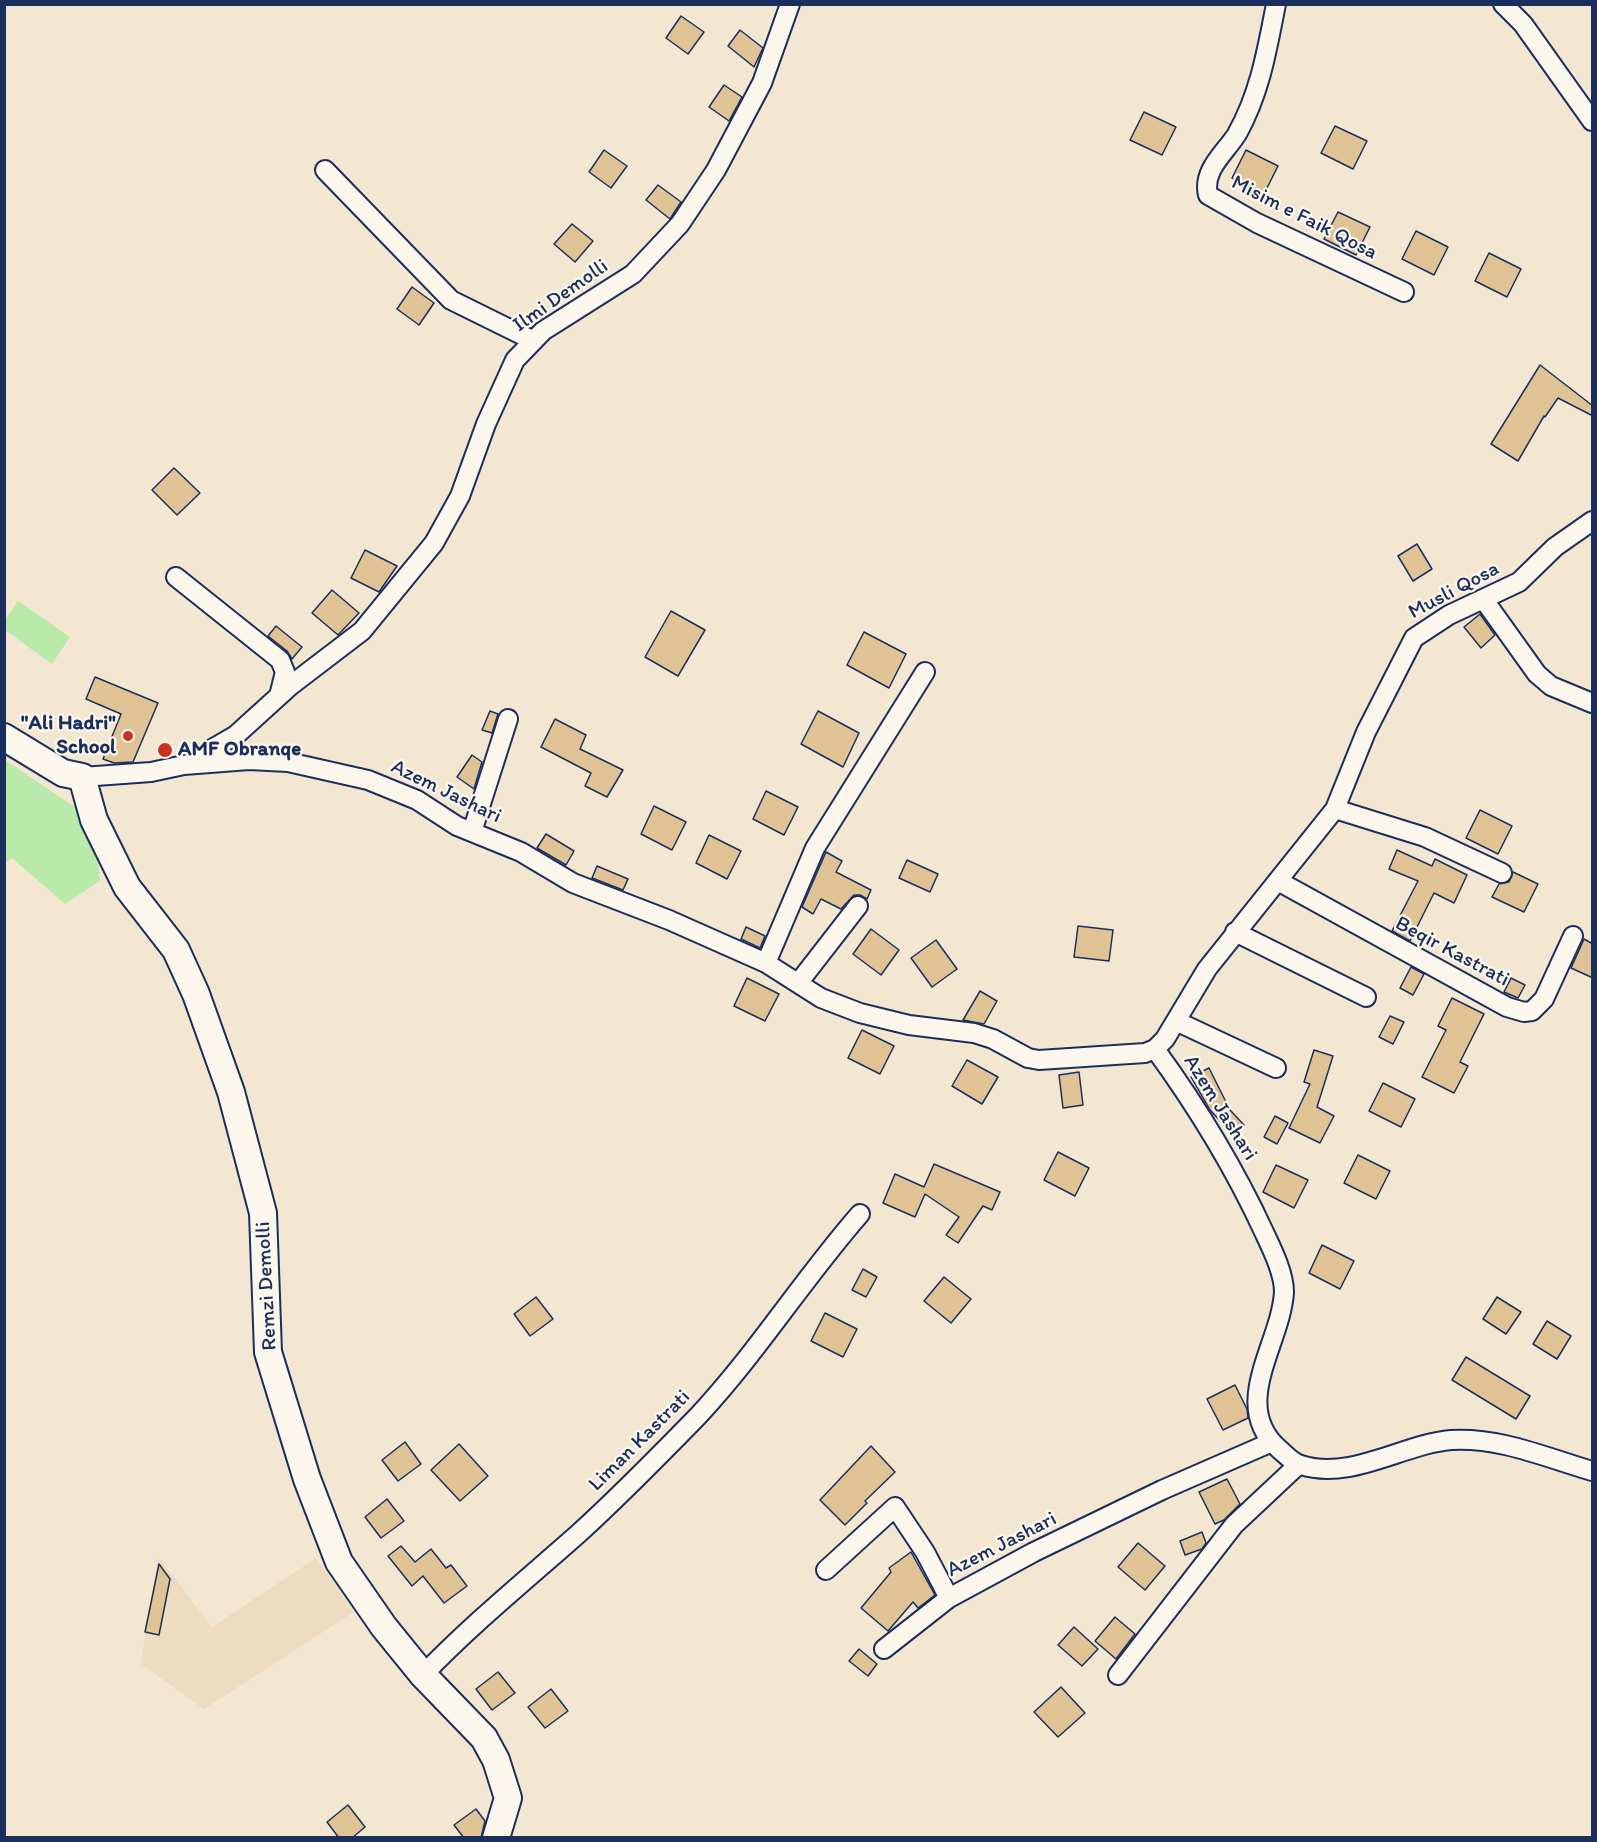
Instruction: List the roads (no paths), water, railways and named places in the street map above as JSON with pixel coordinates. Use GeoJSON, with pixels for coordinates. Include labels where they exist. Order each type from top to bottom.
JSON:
{"type":"FeatureCollection","features":[{"type":"Feature","properties":{"kind":"street","name":"Ilmi Demolli"},"geometry":{"type":"LineString","coordinates":[[184,765],[236,735],[279,696],[362,631],[434,543],[460,496],[508,372],[532,340],[633,274],[680,224],[716,170],[762,83],[790,4]]}},
{"type":"Feature","properties":{"kind":"street","name":"Misim e Faik Qosa"},"geometry":{"type":"LineString","coordinates":[[1276,4],[1257,94],[1236,135],[1208,174],[1208,195],[1257,224],[1314,248],[1404,292]]}},
{"type":"Feature","properties":{"kind":"street"},"geometry":{"type":"LineString","coordinates":[[1503,4],[1523,24],[1593,122]]}},
{"type":"Feature","properties":{"kind":"street"},"geometry":{"type":"LineString","coordinates":[[326,170],[451,300],[532,340]]}},
{"type":"Feature","properties":{"kind":"street","name":"Musli Qosa"},"geometry":{"type":"LineString","coordinates":[[1329,816],[1366,732],[1414,638],[1449,615],[1519,582],[1555,547],[1593,521]]}},
{"type":"Feature","properties":{"kind":"street"},"geometry":{"type":"LineString","coordinates":[[176,577],[280,660],[285,672],[279,696]]}},
{"type":"Feature","properties":{"kind":"street"},"geometry":{"type":"LineString","coordinates":[[1484,600],[1537,674],[1551,686],[1593,703]]}},
{"type":"Feature","properties":{"kind":"street"},"geometry":{"type":"LineString","coordinates":[[766,963],[815,848],[925,672]]}},
{"type":"Feature","properties":{"kind":"street"},"geometry":{"type":"LineString","coordinates":[[472,832],[508,719]]}},
{"type":"Feature","properties":{"kind":"street"},"geometry":{"type":"LineString","coordinates":[[4,737],[63,773],[82,777]]}},
{"type":"Feature","properties":{"kind":"street","name":"Azem Jashari"},"geometry":{"type":"LineString","coordinates":[[82,777],[151,772],[184,765],[249,760],[288,762],[368,780],[392,789],[472,832],[521,852],[573,883],[669,920],[766,963],[821,998],[860,1013],[909,1025],[974,1033],[993,1039],[1028,1058],[1039,1060],[1134,1055],[1155,1049],[1202,1113],[1252,1206],[1277,1264],[1284,1290],[1274,1340],[1259,1379],[1256,1405],[1264,1430],[1272,1442],[1298,1465]]}},
{"type":"Feature","properties":{"kind":"street","name":"Remzi Demolli"},"geometry":{"type":"LineString","coordinates":[[82,777],[94,820],[127,886],[176,950],[196,994],[231,1092],[263,1213],[268,1352],[307,1479],[339,1562],[354,1588],[423,1675],[492,1749],[508,1798],[496,1838]]}},
{"type":"Feature","properties":{"kind":"street"},"geometry":{"type":"LineString","coordinates":[[1155,1049],[1176,1021],[1207,969],[1329,816],[1425,837],[1502,873]]}},
{"type":"Feature","properties":{"kind":"street","name":"Beqir Kastrati"},"geometry":{"type":"LineString","coordinates":[[1278,881],[1376,937],[1507,1007],[1524,1012],[1532,1011],[1544,999],[1573,936]]}},
{"type":"Feature","properties":{"kind":"street"},"geometry":{"type":"LineString","coordinates":[[799,982],[858,906]]}},
{"type":"Feature","properties":{"kind":"street"},"geometry":{"type":"LineString","coordinates":[[1235,932],[1366,997]]}},
{"type":"Feature","properties":{"kind":"street"},"geometry":{"type":"LineString","coordinates":[[1176,1021],[1276,1068]]}},
{"type":"Feature","properties":{"kind":"street","name":"Liman Kastrati"},"geometry":{"type":"LineString","coordinates":[[423,1675],[498,1603],[616,1498],[699,1414],[721,1390],[831,1247],[860,1214]]}},
{"type":"Feature","properties":{"kind":"street"},"geometry":{"type":"LineString","coordinates":[[1118,1675],[1234,1526],[1298,1465],[1310,1468],[1342,1467],[1428,1444],[1454,1440],[1500,1444],[1593,1471]]}},
{"type":"Feature","properties":{"kind":"street","name":"Azem Jashari"},"geometry":{"type":"LineString","coordinates":[[884,1649],[949,1598],[1034,1552],[1162,1490],[1272,1442]]}},
{"type":"Feature","properties":{"kind":"street","name":"Azem Jashari"},"geometry":{"type":"LineString","coordinates":[[826,1570],[895,1507],[925,1552],[949,1598]]}},
{"type":"Feature","properties":{"kind":"place","name":"\"Ali Hadri\" School"},"geometry":{"type":"Point","coordinates":[128,736]}},
{"type":"Feature","properties":{"kind":"place","name":"AMF Obranqe"},"geometry":{"type":"Point","coordinates":[165,750]}}]}
